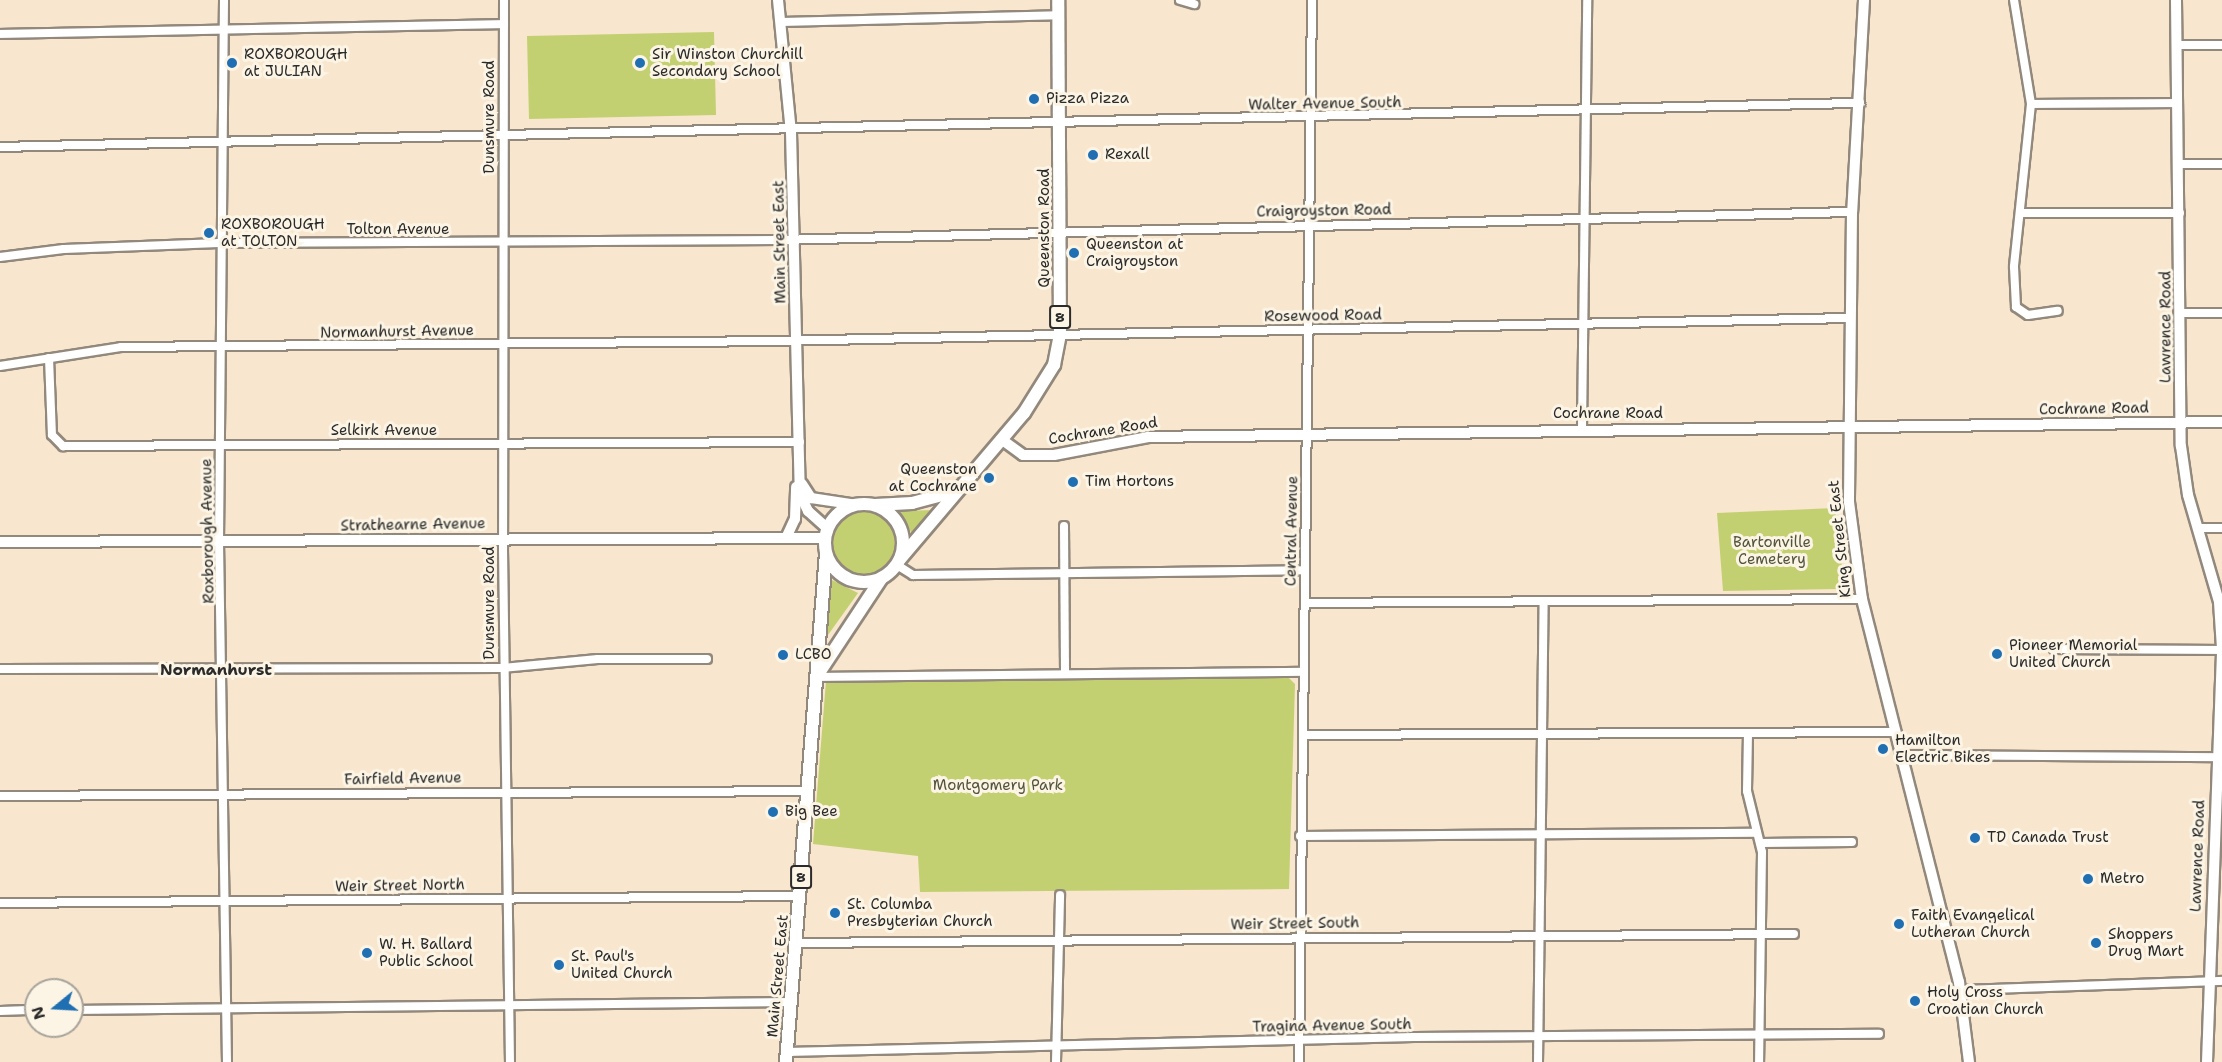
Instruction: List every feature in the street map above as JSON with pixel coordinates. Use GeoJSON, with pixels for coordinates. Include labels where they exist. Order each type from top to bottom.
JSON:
{"type":"FeatureCollection","features":[{"type":"Feature","properties":{"kind":"main road","name":"Queenston Road"},"geometry":{"type":"LineString","coordinates":[[898,562],[943,514],[953,492],[1001,439],[1047,380],[1060,334],[1058,0]]}},
{"type":"Feature","properties":{"kind":"main road"},"geometry":{"type":"LineString","coordinates":[[874,506],[891,515],[901,531],[898,562],[881,579],[846,578],[826,554],[826,534],[840,513],[858,505],[912,503],[953,492]]}},
{"type":"Feature","properties":{"kind":"main road","name":"Main Street East"},"geometry":{"type":"LineString","coordinates":[[786,1057],[826,554]]}},
{"type":"Feature","properties":{"kind":"main road","name":"Main Street East"},"geometry":{"type":"LineString","coordinates":[[817,677],[881,579]]}},
{"type":"Feature","properties":{"kind":"street","name":"Roxborough Avenue"},"geometry":{"type":"LineString","coordinates":[[224,0],[223,143],[219,243],[221,347],[219,542],[223,668],[227,1062]]}},
{"type":"Feature","properties":{"kind":"street","name":"Dunsmure Road"},"geometry":{"type":"LineString","coordinates":[[504,0],[503,668],[510,1062]]}},
{"type":"Feature","properties":{"kind":"street","name":"Main Street East"},"geometry":{"type":"LineString","coordinates":[[778,0],[791,132],[803,504],[826,534]]}},
{"type":"Feature","properties":{"kind":"street"},"geometry":{"type":"LineString","coordinates":[[1180,0],[1194,4]]}},
{"type":"Feature","properties":{"kind":"street","name":"Central Avenue"},"geometry":{"type":"LineString","coordinates":[[1299,1062],[1297,937],[1303,735],[1306,330],[1312,0]]}},
{"type":"Feature","properties":{"kind":"street"},"geometry":{"type":"LineString","coordinates":[[1582,429],[1587,0]]}},
{"type":"Feature","properties":{"kind":"street","name":"King Street East"},"geometry":{"type":"LineString","coordinates":[[1864,0],[1860,103],[1852,212],[1848,502],[1862,599],[1960,990],[1969,1062]]}},
{"type":"Feature","properties":{"kind":"street"},"geometry":{"type":"LineString","coordinates":[[2014,0],[2031,104],[2023,213],[2014,267],[2016,307],[2028,315],[2058,311]]}},
{"type":"Feature","properties":{"kind":"street","name":"Lawrence Road"},"geometry":{"type":"LineString","coordinates":[[2176,0],[2181,423],[2184,475],[2219,602],[2222,650],[2217,867],[2209,982],[2208,1062]]}},
{"type":"Feature","properties":{"kind":"street"},"geometry":{"type":"LineString","coordinates":[[781,22],[1058,15]]}},
{"type":"Feature","properties":{"kind":"street"},"geometry":{"type":"LineString","coordinates":[[0,34],[224,32],[504,24]]}},
{"type":"Feature","properties":{"kind":"street"},"geometry":{"type":"LineString","coordinates":[[2178,45],[2222,45]]}},
{"type":"Feature","properties":{"kind":"street","name":"Walter Avenue South"},"geometry":{"type":"LineString","coordinates":[[0,147],[791,132],[1860,103]]}},
{"type":"Feature","properties":{"kind":"street"},"geometry":{"type":"LineString","coordinates":[[2031,104],[2178,103]]}},
{"type":"Feature","properties":{"kind":"street"},"geometry":{"type":"LineString","coordinates":[[2179,164],[2222,164]]}},
{"type":"Feature","properties":{"kind":"street","name":"Craigroyston Road"},"geometry":{"type":"LineString","coordinates":[[796,238],[1852,212]]}},
{"type":"Feature","properties":{"kind":"street"},"geometry":{"type":"LineString","coordinates":[[2023,213],[2180,213]]}},
{"type":"Feature","properties":{"kind":"street","name":"Tolton Avenue"},"geometry":{"type":"LineString","coordinates":[[0,257],[64,249],[219,243],[503,243],[796,238]]}},
{"type":"Feature","properties":{"kind":"street"},"geometry":{"type":"LineString","coordinates":[[2180,313],[2222,313]]}},
{"type":"Feature","properties":{"kind":"street","name":"Rosewood Road"},"geometry":{"type":"LineString","coordinates":[[796,339],[1583,326],[1849,318]]}},
{"type":"Feature","properties":{"kind":"street","name":"Normanhurst Avenue"},"geometry":{"type":"LineString","coordinates":[[0,366],[121,347],[796,339]]}},
{"type":"Feature","properties":{"kind":"street","name":"Selkirk Avenue"},"geometry":{"type":"LineString","coordinates":[[49,358],[52,435],[57,444],[221,446],[800,442]]}},
{"type":"Feature","properties":{"kind":"street","name":"Cochrane Road"},"geometry":{"type":"LineString","coordinates":[[1001,439],[1023,455],[1054,455],[1148,437],[1582,429],[1848,428],[2222,422]]}},
{"type":"Feature","properties":{"kind":"street"},"geometry":{"type":"LineString","coordinates":[[786,538],[794,525],[794,492],[801,472]]}},
{"type":"Feature","properties":{"kind":"street"},"geometry":{"type":"LineString","coordinates":[[802,484],[811,498],[858,505]]}},
{"type":"Feature","properties":{"kind":"street"},"geometry":{"type":"LineString","coordinates":[[1064,526],[1065,674]]}},
{"type":"Feature","properties":{"kind":"street"},"geometry":{"type":"LineString","coordinates":[[2197,528],[2222,528]]}},
{"type":"Feature","properties":{"kind":"street","name":"Strathearne Avenue"},"geometry":{"type":"LineString","coordinates":[[0,542],[786,538],[826,534]]}},
{"type":"Feature","properties":{"kind":"street"},"geometry":{"type":"LineString","coordinates":[[898,562],[913,575],[1066,571],[1305,570]]}},
{"type":"Feature","properties":{"kind":"street"},"geometry":{"type":"LineString","coordinates":[[1305,603],[1862,599]]}},
{"type":"Feature","properties":{"kind":"street"},"geometry":{"type":"LineString","coordinates":[[1539,1062],[1544,601]]}},
{"type":"Feature","properties":{"kind":"street"},"geometry":{"type":"LineString","coordinates":[[2054,649],[2222,650]]}},
{"type":"Feature","properties":{"kind":"street"},"geometry":{"type":"LineString","coordinates":[[0,669],[503,668],[598,659],[708,659]]}},
{"type":"Feature","properties":{"kind":"street"},"geometry":{"type":"LineString","coordinates":[[817,677],[1304,672]]}},
{"type":"Feature","properties":{"kind":"street"},"geometry":{"type":"LineString","coordinates":[[1748,732],[1747,791],[1761,843],[1762,934],[1759,1062]]}},
{"type":"Feature","properties":{"kind":"street"},"geometry":{"type":"LineString","coordinates":[[1303,735],[1895,732]]}},
{"type":"Feature","properties":{"kind":"street"},"geometry":{"type":"LineString","coordinates":[[1901,755],[2219,757]]}},
{"type":"Feature","properties":{"kind":"street","name":"Fairfield Avenue"},"geometry":{"type":"LineString","coordinates":[[0,796],[807,791]]}},
{"type":"Feature","properties":{"kind":"street"},"geometry":{"type":"LineString","coordinates":[[1300,836],[1757,833]]}},
{"type":"Feature","properties":{"kind":"street"},"geometry":{"type":"LineString","coordinates":[[1761,843],[1852,842]]}},
{"type":"Feature","properties":{"kind":"street","name":"Weir Street North"},"geometry":{"type":"LineString","coordinates":[[0,903],[800,896]]}},
{"type":"Feature","properties":{"kind":"street"},"geometry":{"type":"LineString","coordinates":[[1056,1062],[1060,896]]}},
{"type":"Feature","properties":{"kind":"street","name":"Weir Street South"},"geometry":{"type":"LineString","coordinates":[[796,943],[1794,934]]}},
{"type":"Feature","properties":{"kind":"street"},"geometry":{"type":"LineString","coordinates":[[1960,990],[2222,981]]}},
{"type":"Feature","properties":{"kind":"street"},"geometry":{"type":"LineString","coordinates":[[84,1010],[791,1002]]}},
{"type":"Feature","properties":{"kind":"street"},"geometry":{"type":"LineString","coordinates":[[0,1011],[24,1010]]}},
{"type":"Feature","properties":{"kind":"street","name":"Tragina Avenue South"},"geometry":{"type":"LineString","coordinates":[[786,1057],[1057,1046],[1299,1040],[1879,1034]]}},
{"type":"Feature","properties":{"kind":"green space"},"geometry":{"type":"Polygon","coordinates":[[[714,32],[716,115],[529,119],[527,36],[714,32]]]}},
{"type":"Feature","properties":{"kind":"green space","name":"Bartonville Cemetery"},"geometry":{"type":"Polygon","coordinates":[[[1835,508],[1844,585],[1838,589],[1723,591],[1717,513],[1835,508]]]}},
{"type":"Feature","properties":{"kind":"green space"},"geometry":{"type":"Polygon","coordinates":[[[934,510],[912,534],[900,513],[902,511],[934,510]]]}},
{"type":"Feature","properties":{"kind":"green space"},"geometry":{"type":"Polygon","coordinates":[[[858,512],[870,512],[887,521],[894,532],[896,544],[894,556],[887,567],[870,576],[858,576],[846,571],[837,562],[832,550],[832,538],[837,526],[846,517],[858,512]]]}},
{"type":"Feature","properties":{"kind":"green space"},"geometry":{"type":"Polygon","coordinates":[[[832,580],[858,593],[828,635],[826,633],[832,580]]]}},
{"type":"Feature","properties":{"kind":"green space","name":"Montgomery Park"},"geometry":{"type":"Polygon","coordinates":[[[1288,677],[1295,684],[1289,889],[920,892],[918,856],[813,844],[826,681],[1288,677]]]}},
{"type":"Feature","properties":{"kind":"place","name":"ROXBOROUGH at JULIAN"},"geometry":{"type":"Point","coordinates":[232,63]}},
{"type":"Feature","properties":{"kind":"place","name":"Sir Winston Churchill Secondary School"},"geometry":{"type":"Point","coordinates":[640,63]}},
{"type":"Feature","properties":{"kind":"place","name":"Pizza Pizza"},"geometry":{"type":"Point","coordinates":[1034,99]}},
{"type":"Feature","properties":{"kind":"place","name":"Rexall"},"geometry":{"type":"Point","coordinates":[1093,155]}},
{"type":"Feature","properties":{"kind":"place","name":"ROXBOROUGH at TOLTON"},"geometry":{"type":"Point","coordinates":[209,233]}},
{"type":"Feature","properties":{"kind":"place","name":"Queenston at Craigroyston"},"geometry":{"type":"Point","coordinates":[1074,253]}},
{"type":"Feature","properties":{"kind":"place","name":"Queenston at Cochrane"},"geometry":{"type":"Point","coordinates":[989,478]}},
{"type":"Feature","properties":{"kind":"place","name":"Tim Hortons"},"geometry":{"type":"Point","coordinates":[1073,482]}},
{"type":"Feature","properties":{"kind":"place","name":"Pioneer Memorial United Church"},"geometry":{"type":"Point","coordinates":[1997,654]}},
{"type":"Feature","properties":{"kind":"place","name":"LCBO"},"geometry":{"type":"Point","coordinates":[783,655]}},
{"type":"Feature","properties":{"kind":"place","name":"Hamilton Electric Bikes"},"geometry":{"type":"Point","coordinates":[1883,749]}},
{"type":"Feature","properties":{"kind":"place","name":"Big Bee"},"geometry":{"type":"Point","coordinates":[773,812]}},
{"type":"Feature","properties":{"kind":"place","name":"TD Canada Trust"},"geometry":{"type":"Point","coordinates":[1975,838]}},
{"type":"Feature","properties":{"kind":"place","name":"Metro"},"geometry":{"type":"Point","coordinates":[2088,879]}},
{"type":"Feature","properties":{"kind":"place","name":"St. Columba Presbyterian Church"},"geometry":{"type":"Point","coordinates":[835,913]}},
{"type":"Feature","properties":{"kind":"place","name":"Faith Evangelical Lutheran Church"},"geometry":{"type":"Point","coordinates":[1899,924]}},
{"type":"Feature","properties":{"kind":"place","name":"Shoppers Drug Mart"},"geometry":{"type":"Point","coordinates":[2096,943]}},
{"type":"Feature","properties":{"kind":"place","name":"W. H. Ballard Public School"},"geometry":{"type":"Point","coordinates":[367,953]}},
{"type":"Feature","properties":{"kind":"place","name":"St. Paul's United Church"},"geometry":{"type":"Point","coordinates":[559,965]}},
{"type":"Feature","properties":{"kind":"place","name":"Holy Cross Croatian Church"},"geometry":{"type":"Point","coordinates":[1915,1001]}},
{"type":"Feature","properties":{"kind":"district","name":"Normanhurst"},"geometry":{"type":"Point","coordinates":[216,670]}}]}
